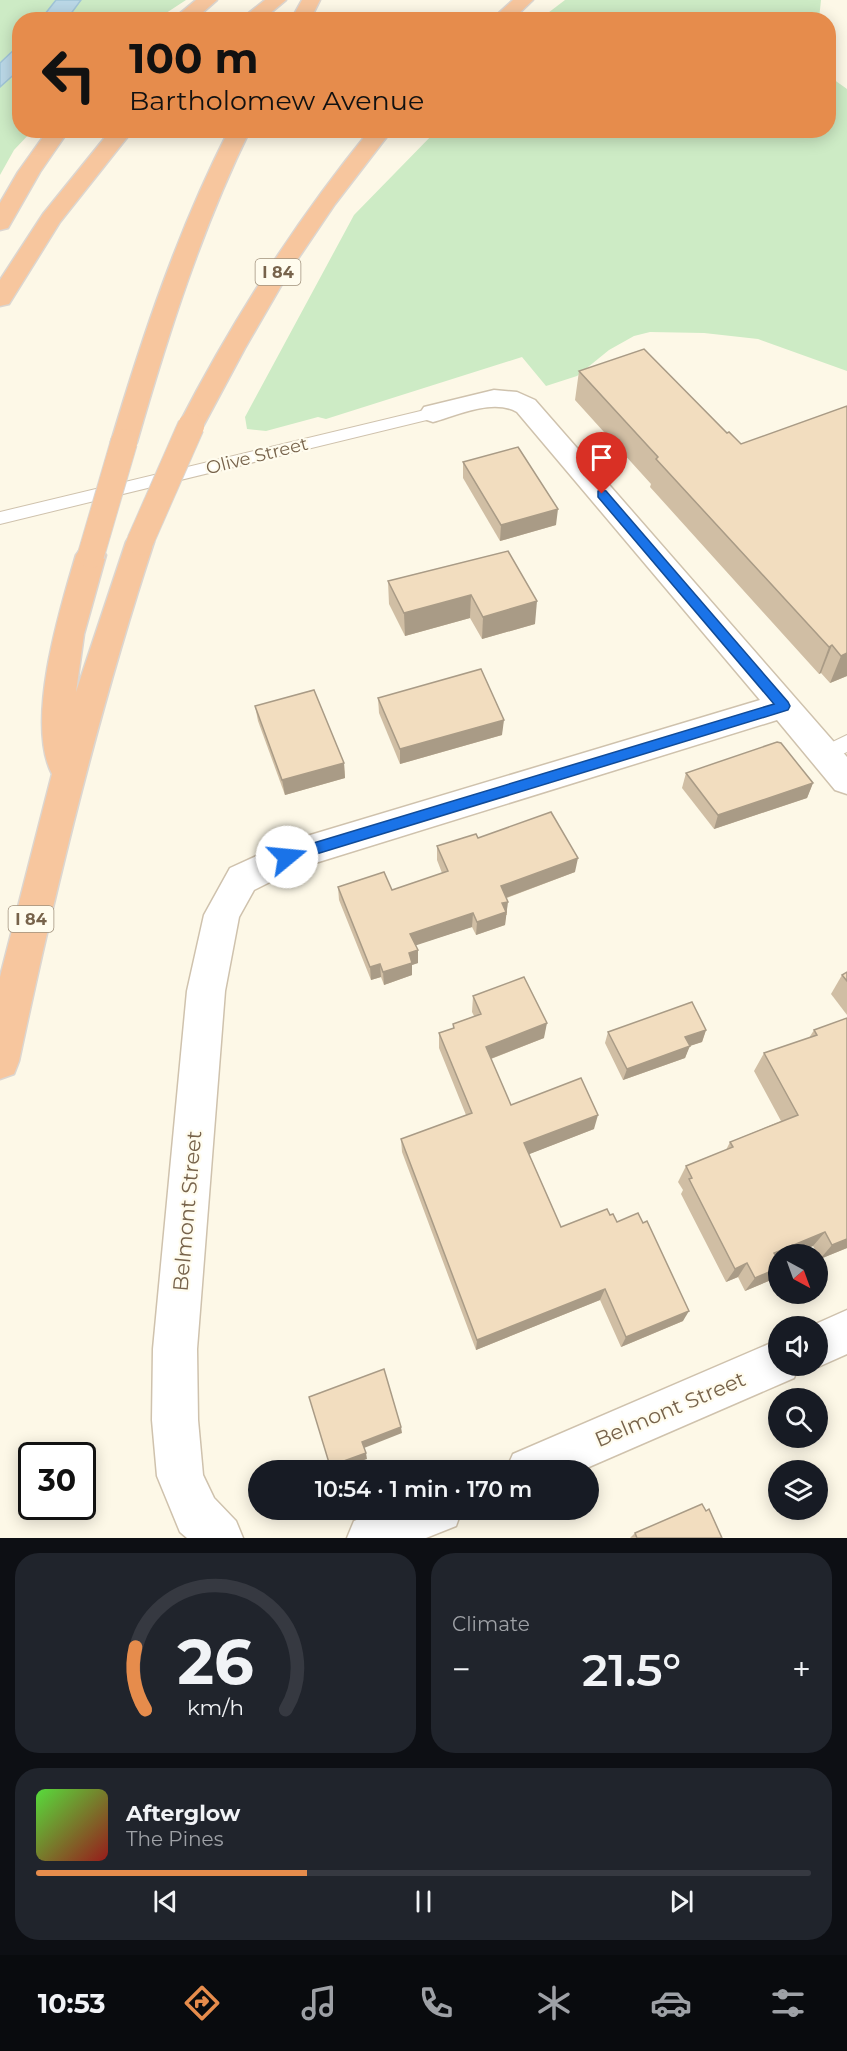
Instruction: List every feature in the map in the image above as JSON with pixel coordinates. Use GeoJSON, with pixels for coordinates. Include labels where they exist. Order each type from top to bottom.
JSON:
{"type":"FeatureCollection","features":[{"type":"Feature","properties":{"kind":"highway"},"geometry":{"type":"LineString","coordinates":[[192,12],[208,0]]}},
{"type":"Feature","properties":{"kind":"highway"},"geometry":{"type":"LineString","coordinates":[[260,12],[277,0]]}},
{"type":"Feature","properties":{"kind":"highway"},"geometry":{"type":"LineString","coordinates":[[510,12],[524,0]]}},
{"type":"Feature","properties":{"kind":"highway"},"geometry":{"type":"LineString","coordinates":[[0,223],[29,171],[53,138]]}},
{"type":"Feature","properties":{"kind":"highway"},"geometry":{"type":"LineString","coordinates":[[0,299],[51,219],[117,138]]}},
{"type":"Feature","properties":{"kind":"highway"},"geometry":{"type":"LineString","coordinates":[[68,779],[60,741],[59,682],[67,636],[160,321],[187,242],[209,189],[236,138]]}},
{"type":"Feature","properties":{"kind":"highway","name":"I 84"},"geometry":{"type":"LineString","coordinates":[[0,1061],[35,903],[68,779],[106,643],[140,542],[191,426],[228,356],[276,275],[335,189],[376,138]]}},
{"type":"Feature","properties":{"kind":"street","name":"Olive Street"},"geometry":{"type":"LineString","coordinates":[[433,413],[495,398],[514,398],[526,406],[783,706]]}},
{"type":"Feature","properties":{"kind":"street"},"geometry":{"type":"LineString","coordinates":[[783,706],[836,748],[847,780]]}},
{"type":"Feature","properties":{"kind":"street","name":"Belmont Street"},"geometry":{"type":"LineString","coordinates":[[219,1538],[197,1515],[180,1476],[175,1420],[176,1349],[206,991],[222,915],[242,879],[287,857],[783,706]]}},
{"type":"Feature","properties":{"kind":"street"},"geometry":{"type":"LineString","coordinates":[[828,1341],[847,1332]]}},
{"type":"Feature","properties":{"kind":"street","name":"Belmont Street"},"geometry":{"type":"LineString","coordinates":[[552,1460],[768,1366]]}},
{"type":"Feature","properties":{"kind":"street"},"geometry":{"type":"LineString","coordinates":[[371,1538],[413,1520]]}},
{"type":"Feature","properties":{"kind":"lane","name":"Olive Street"},"geometry":{"type":"LineString","coordinates":[[0,518],[433,413]]}},
{"type":"Feature","properties":{"kind":"green space"},"geometry":{"type":"Polygon","coordinates":[[[0,0],[186,0],[168,12],[12,12],[12,138],[25,138],[14,150],[0,175],[0,0]]]}},
{"type":"Feature","properties":{"kind":"green space"},"geometry":{"type":"Polygon","coordinates":[[[565,0],[821,0],[820,12],[549,12],[565,0]]]}},
{"type":"Feature","properties":{"kind":"green space"},"geometry":{"type":"Polygon","coordinates":[[[836,81],[847,89],[847,371],[758,339],[704,333],[650,332],[634,336],[609,350],[577,376],[546,386],[522,357],[326,419],[318,417],[266,431],[247,429],[245,417],[354,215],[429,138],[836,138],[836,81]]]}},
{"type":"Feature","properties":{"kind":"water"},"geometry":{"type":"Polygon","coordinates":[[[56,0],[81,0],[72,12],[47,12],[56,0]]]}},
{"type":"Feature","properties":{"kind":"water"},"geometry":{"type":"Polygon","coordinates":[[[12,52],[12,76],[0,87],[0,63],[12,52]]]}},
{"type":"Feature","properties":{"kind":"building"},"geometry":{"type":"Polygon","coordinates":[[[644,349],[727,433],[729,432],[741,444],[847,406],[847,653],[841,656],[832,645],[829,647],[656,459],[658,457],[579,371],[644,349]]]}},
{"type":"Feature","properties":{"kind":"building"},"geometry":{"type":"Polygon","coordinates":[[[518,447],[558,509],[501,525],[463,462],[518,447]]]}},
{"type":"Feature","properties":{"kind":"building"},"geometry":{"type":"Polygon","coordinates":[[[508,551],[537,601],[483,617],[471,595],[404,613],[388,581],[508,551]]]}},
{"type":"Feature","properties":{"kind":"building"},"geometry":{"type":"Polygon","coordinates":[[[481,669],[504,720],[400,749],[378,698],[481,669]]]}},
{"type":"Feature","properties":{"kind":"building"},"geometry":{"type":"Polygon","coordinates":[[[314,690],[344,763],[282,780],[255,706],[314,690]]]}},
{"type":"Feature","properties":{"kind":"building"},"geometry":{"type":"Polygon","coordinates":[[[777,742],[781,743],[813,783],[718,815],[686,773],[777,742]]]}},
{"type":"Feature","properties":{"kind":"building"},"geometry":{"type":"Polygon","coordinates":[[[551,812],[578,858],[501,886],[508,902],[502,903],[506,912],[477,922],[473,913],[410,934],[418,950],[409,953],[412,963],[383,972],[380,964],[370,967],[338,887],[384,872],[392,890],[448,871],[437,846],[476,834],[478,838],[551,812]]]}},
{"type":"Feature","properties":{"kind":"building"},"geometry":{"type":"Polygon","coordinates":[[[524,977],[547,1023],[486,1047],[511,1105],[581,1078],[598,1115],[524,1143],[561,1227],[607,1209],[617,1222],[638,1213],[643,1223],[647,1221],[689,1311],[626,1337],[605,1289],[477,1340],[401,1139],[472,1113],[439,1033],[454,1028],[453,1024],[481,1014],[473,996],[524,977]]]}},
{"type":"Feature","properties":{"kind":"building"},"geometry":{"type":"Polygon","coordinates":[[[692,1002],[706,1030],[685,1037],[690,1046],[627,1069],[608,1032],[692,1002]]]}},
{"type":"Feature","properties":{"kind":"building"},"geometry":{"type":"Polygon","coordinates":[[[847,1018],[847,1239],[832,1245],[825,1232],[796,1244],[768,1244],[768,1272],[755,1278],[747,1263],[735,1269],[689,1179],[692,1178],[686,1166],[733,1147],[730,1142],[798,1115],[764,1053],[817,1035],[814,1030],[847,1018]]]}},
{"type":"Feature","properties":{"kind":"building"},"geometry":{"type":"Polygon","coordinates":[[[384,1369],[401,1427],[362,1442],[366,1453],[347,1460],[328,1460],[309,1397],[384,1369]]]}},
{"type":"Feature","properties":{"kind":"building"},"geometry":{"type":"Polygon","coordinates":[[[702,1504],[706,1511],[709,1509],[722,1538],[637,1538],[635,1533],[702,1504]]]}},
{"type":"Feature","properties":{"kind":"route"},"geometry":{"type":"LineString","coordinates":[[287,857],[783,706],[602,494]]}}]}
